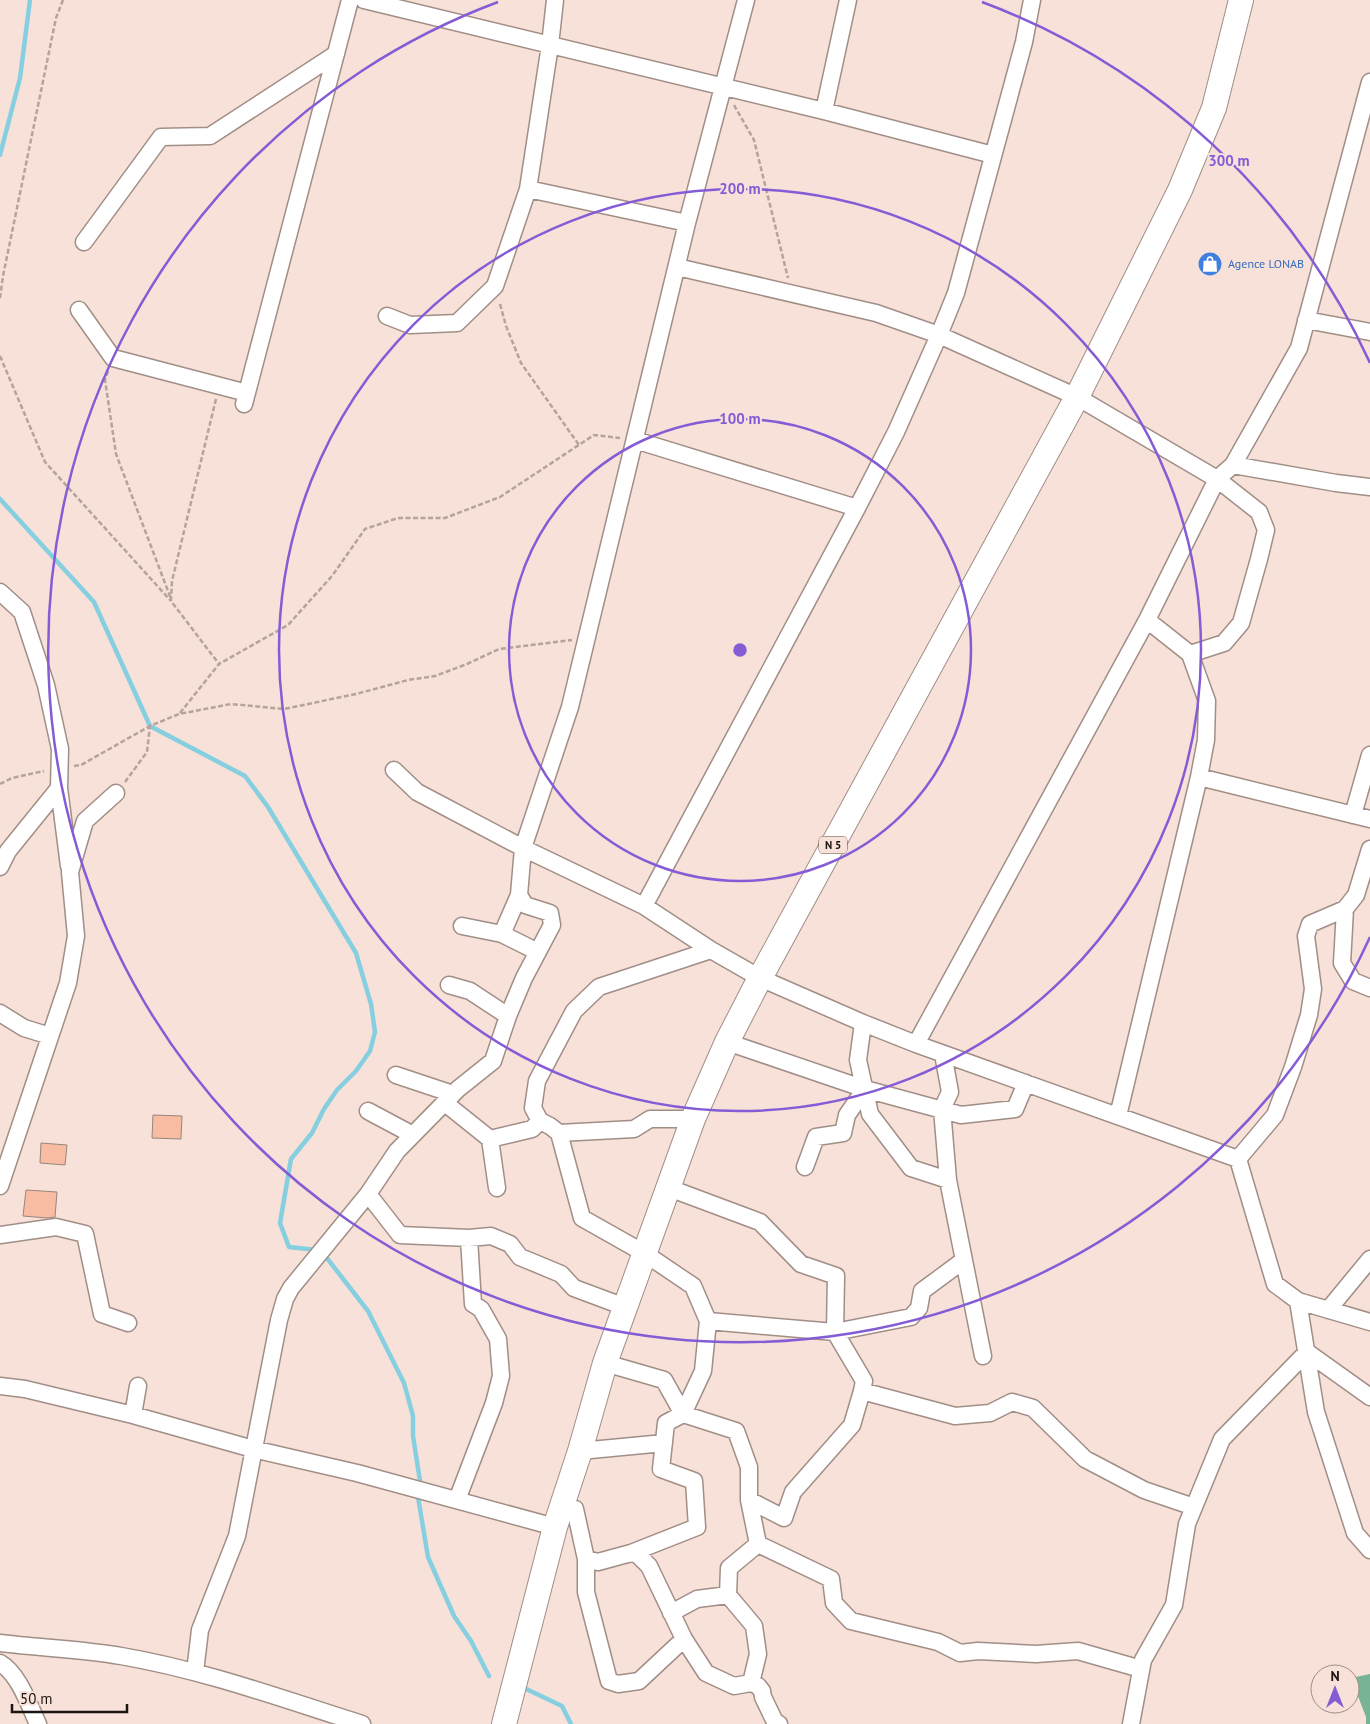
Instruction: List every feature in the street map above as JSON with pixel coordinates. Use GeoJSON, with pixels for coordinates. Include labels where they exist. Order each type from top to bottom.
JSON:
{"type":"FeatureCollection","features":[{"type":"Feature","properties":{"kind":"highway","name":"N 5"},"geometry":{"type":"LineString","coordinates":[[504,1724],[558,1518],[580,1451],[605,1363],[693,1119],[727,1042],[760,978],[1076,397],[1180,190],[1214,108],[1241,0]]}},
{"type":"Feature","properties":{"kind":"street"},"geometry":{"type":"LineString","coordinates":[[79,310],[113,358],[220,386],[245,398],[350,0]]}},
{"type":"Feature","properties":{"kind":"street"},"geometry":{"type":"LineString","coordinates":[[364,0],[724,86],[993,155]]}},
{"type":"Feature","properties":{"kind":"street"},"geometry":{"type":"LineString","coordinates":[[387,316],[410,325],[457,323],[495,286],[528,189],[555,0]]}},
{"type":"Feature","properties":{"kind":"street"},"geometry":{"type":"LineString","coordinates":[[502,934],[518,895],[523,848],[570,707],[687,223],[746,0]]}},
{"type":"Feature","properties":{"kind":"street"},"geometry":{"type":"LineString","coordinates":[[824,111],[848,0]]}},
{"type":"Feature","properties":{"kind":"street"},"geometry":{"type":"LineString","coordinates":[[644,906],[857,508],[896,432],[939,335],[956,293],[1024,42],[1032,0]]}},
{"type":"Feature","properties":{"kind":"street"},"geometry":{"type":"LineString","coordinates":[[84,242],[161,137],[210,136],[336,54]]}},
{"type":"Feature","properties":{"kind":"street"},"geometry":{"type":"LineString","coordinates":[[916,1044],[1147,620],[1217,479],[1233,465],[1298,348],[1370,82]]}},
{"type":"Feature","properties":{"kind":"street"},"geometry":{"type":"LineString","coordinates":[[528,189],[687,223]]}},
{"type":"Feature","properties":{"kind":"street"},"geometry":{"type":"LineString","coordinates":[[677,268],[876,313],[939,335],[1076,397],[1217,479],[1259,512],[1266,530],[1260,560],[1241,623],[1224,643],[1190,654]]}},
{"type":"Feature","properties":{"kind":"street"},"geometry":{"type":"LineString","coordinates":[[1306,320],[1370,332]]}},
{"type":"Feature","properties":{"kind":"street"},"geometry":{"type":"LineString","coordinates":[[635,440],[857,508]]}},
{"type":"Feature","properties":{"kind":"street"},"geometry":{"type":"LineString","coordinates":[[1233,465],[1370,487]]}},
{"type":"Feature","properties":{"kind":"street"},"geometry":{"type":"LineString","coordinates":[[0,592],[22,612],[46,684],[60,749],[59,788],[76,936],[68,983],[2,1168],[0,1186]]}},
{"type":"Feature","properties":{"kind":"street"},"geometry":{"type":"LineString","coordinates":[[1118,1116],[1199,777],[1206,740],[1207,701],[1190,654],[1147,620]]}},
{"type":"Feature","properties":{"kind":"street"},"geometry":{"type":"LineString","coordinates":[[1353,815],[1370,756]]}},
{"type":"Feature","properties":{"kind":"street"},"geometry":{"type":"LineString","coordinates":[[394,770],[417,792],[523,848],[644,906],[711,950],[760,978],[916,1044],[1238,1159]]}},
{"type":"Feature","properties":{"kind":"street"},"geometry":{"type":"LineString","coordinates":[[1199,777],[1370,819]]}},
{"type":"Feature","properties":{"kind":"street"},"geometry":{"type":"LineString","coordinates":[[0,867],[8,851],[59,788]]}},
{"type":"Feature","properties":{"kind":"street"},"geometry":{"type":"LineString","coordinates":[[70,872],[85,821],[116,793]]}},
{"type":"Feature","properties":{"kind":"street"},"geometry":{"type":"LineString","coordinates":[[1238,1159],[1275,1115],[1293,1067],[1309,1015],[1313,989],[1306,936],[1310,924],[1345,909],[1356,895],[1370,849]]}},
{"type":"Feature","properties":{"kind":"street"},"geometry":{"type":"LineString","coordinates":[[195,1672],[200,1630],[236,1536],[279,1320],[285,1299],[291,1288],[368,1194],[397,1151],[449,1098],[493,1061],[508,1016],[524,978],[552,925],[550,913],[525,904],[518,895]]}},
{"type":"Feature","properties":{"kind":"street"},"geometry":{"type":"LineString","coordinates":[[1345,909],[1342,963],[1353,981],[1370,988]]}},
{"type":"Feature","properties":{"kind":"street"},"geometry":{"type":"LineString","coordinates":[[462,926],[502,934],[538,952]]}},
{"type":"Feature","properties":{"kind":"street"},"geometry":{"type":"LineString","coordinates":[[586,1559],[598,1562],[631,1553],[697,1527],[694,1481],[662,1469],[666,1423],[683,1414],[703,1371],[708,1320],[693,1286],[644,1253],[582,1218],[559,1134],[550,1126],[540,1122],[533,1108],[538,1081],[574,1011],[599,987],[711,950]]}},
{"type":"Feature","properties":{"kind":"street"},"geometry":{"type":"LineString","coordinates":[[450,985],[470,991],[508,1016]]}},
{"type":"Feature","properties":{"kind":"street"},"geometry":{"type":"LineString","coordinates":[[0,1013],[24,1028],[50,1036]]}},
{"type":"Feature","properties":{"kind":"street"},"geometry":{"type":"LineString","coordinates":[[863,1023],[858,1060],[870,1114],[911,1168],[948,1180]]}},
{"type":"Feature","properties":{"kind":"street"},"geometry":{"type":"LineString","coordinates":[[727,1042],[865,1089],[961,1115],[1015,1110],[1026,1083]]}},
{"type":"Feature","properties":{"kind":"street"},"geometry":{"type":"LineString","coordinates":[[944,1054],[950,1092],[942,1110],[948,1180],[983,1356]]}},
{"type":"Feature","properties":{"kind":"street"},"geometry":{"type":"LineString","coordinates":[[396,1074],[449,1098],[490,1139],[497,1188]]}},
{"type":"Feature","properties":{"kind":"street"},"geometry":{"type":"LineString","coordinates":[[805,1167],[816,1137],[843,1133],[847,1115],[865,1089]]}},
{"type":"Feature","properties":{"kind":"street"},"geometry":{"type":"LineString","coordinates":[[368,1111],[413,1135]]}},
{"type":"Feature","properties":{"kind":"street"},"geometry":{"type":"LineString","coordinates":[[559,1134],[634,1129],[650,1119],[693,1119]]}},
{"type":"Feature","properties":{"kind":"street"},"geometry":{"type":"LineString","coordinates":[[490,1139],[532,1129],[540,1122]]}},
{"type":"Feature","properties":{"kind":"street"},"geometry":{"type":"LineString","coordinates":[[1238,1159],[1275,1284],[1298,1301],[1370,1322]]}},
{"type":"Feature","properties":{"kind":"street"},"geometry":{"type":"LineString","coordinates":[[669,1188],[760,1222],[801,1264],[836,1276],[835,1332],[864,1380],[852,1425],[793,1492],[784,1518],[749,1500]]}},
{"type":"Feature","properties":{"kind":"street"},"geometry":{"type":"LineString","coordinates":[[368,1194],[400,1235],[469,1238],[491,1236],[510,1244],[520,1257],[561,1274],[574,1288],[625,1307]]}},
{"type":"Feature","properties":{"kind":"street"},"geometry":{"type":"LineString","coordinates":[[0,1235],[56,1227],[85,1234],[102,1314],[128,1323]]}},
{"type":"Feature","properties":{"kind":"street"},"geometry":{"type":"LineString","coordinates":[[457,1500],[494,1404],[501,1376],[498,1339],[481,1309],[473,1304],[469,1238]]}},
{"type":"Feature","properties":{"kind":"street"},"geometry":{"type":"LineString","coordinates":[[1328,1310],[1370,1259]]}},
{"type":"Feature","properties":{"kind":"street"},"geometry":{"type":"LineString","coordinates":[[708,1320],[835,1332],[911,1318],[919,1308],[922,1291],[964,1260]]}},
{"type":"Feature","properties":{"kind":"street"},"geometry":{"type":"LineString","coordinates":[[1298,1301],[1316,1412],[1354,1533],[1370,1550]]}},
{"type":"Feature","properties":{"kind":"street"},"geometry":{"type":"LineString","coordinates":[[1307,1352],[1370,1397]]}},
{"type":"Feature","properties":{"kind":"street"},"geometry":{"type":"LineString","coordinates":[[1131,1724],[1143,1660],[1174,1605],[1187,1524],[1222,1439],[1307,1352]]}},
{"type":"Feature","properties":{"kind":"street"},"geometry":{"type":"LineString","coordinates":[[605,1363],[664,1380],[683,1414],[736,1431],[749,1467],[749,1500],[758,1544]]}},
{"type":"Feature","properties":{"kind":"street"},"geometry":{"type":"LineString","coordinates":[[0,1386],[25,1389],[133,1415],[253,1449],[357,1473],[457,1500],[558,1518],[575,1509],[586,1559],[586,1592],[609,1681],[618,1684],[639,1681],[684,1638]]}},
{"type":"Feature","properties":{"kind":"street"},"geometry":{"type":"LineString","coordinates":[[133,1415],[138,1386]]}},
{"type":"Feature","properties":{"kind":"street"},"geometry":{"type":"LineString","coordinates":[[862,1391],[955,1416],[990,1414],[1012,1402],[1033,1408],[1085,1459],[1144,1490],[1194,1507]]}},
{"type":"Feature","properties":{"kind":"street"},"geometry":{"type":"LineString","coordinates":[[580,1451],[664,1443]]}},
{"type":"Feature","properties":{"kind":"street"},"geometry":{"type":"LineString","coordinates":[[758,1544],[831,1579],[834,1603],[851,1622],[938,1642],[960,1653],[978,1650],[1036,1654],[1078,1651],[1141,1670]]}},
{"type":"Feature","properties":{"kind":"street"},"geometry":{"type":"LineString","coordinates":[[751,1683],[758,1654],[754,1626],[728,1595],[730,1568],[758,1544]]}},
{"type":"Feature","properties":{"kind":"street"},"geometry":{"type":"LineString","coordinates":[[631,1553],[637,1554],[649,1566],[684,1638],[706,1672],[734,1686],[751,1683],[758,1686],[775,1722],[779,1724]]}},
{"type":"Feature","properties":{"kind":"street"},"geometry":{"type":"LineString","coordinates":[[671,1612],[697,1599],[728,1595]]}},
{"type":"Feature","properties":{"kind":"street"},"geometry":{"type":"LineString","coordinates":[[0,1643],[55,1647],[122,1656],[195,1672],[362,1724]]}},
{"type":"Feature","properties":{"kind":"street"},"geometry":{"type":"LineString","coordinates":[[0,1663],[4,1665],[19,1683],[38,1724]]}},
{"type":"Feature","properties":{"kind":"path"},"geometry":{"type":"LineString","coordinates":[[0,298],[56,18],[63,0]]}},
{"type":"Feature","properties":{"kind":"path"},"geometry":{"type":"LineString","coordinates":[[724,86],[754,140],[792,294]]}},
{"type":"Feature","properties":{"kind":"path"},"geometry":{"type":"LineString","coordinates":[[495,286],[506,326],[520,363],[579,445]]}},
{"type":"Feature","properties":{"kind":"path"},"geometry":{"type":"LineString","coordinates":[[0,356],[45,462],[171,601],[219,664]]}},
{"type":"Feature","properties":{"kind":"path"},"geometry":{"type":"LineString","coordinates":[[113,358],[105,380],[116,454],[171,601]]}},
{"type":"Feature","properties":{"kind":"path"},"geometry":{"type":"LineString","coordinates":[[171,601],[172,581],[220,386]]}},
{"type":"Feature","properties":{"kind":"path"},"geometry":{"type":"LineString","coordinates":[[179,714],[219,664],[288,625],[332,576],[365,529],[398,518],[445,518],[500,498],[594,435],[635,440]]}},
{"type":"Feature","properties":{"kind":"path"},"geometry":{"type":"LineString","coordinates":[[0,784],[12,778],[60,767],[81,765],[150,726],[179,714],[231,704],[284,709],[356,694],[408,680],[435,676],[499,649],[587,638]]}},
{"type":"Feature","properties":{"kind":"path"},"geometry":{"type":"LineString","coordinates":[[116,793],[147,752],[150,726]]}},
{"type":"Feature","properties":{"kind":"green space"},"geometry":{"type":"Polygon","coordinates":[[[1370,1674],[1370,1724],[1366,1724],[1366,1717],[1360,1701],[1360,1676],[1370,1674]]]}},
{"type":"Feature","properties":{"kind":"building"},"geometry":{"type":"Polygon","coordinates":[[[153,1115],[182,1116],[181,1139],[152,1138],[153,1115]]]}},
{"type":"Feature","properties":{"kind":"building"},"geometry":{"type":"Polygon","coordinates":[[[41,1143],[67,1145],[65,1165],[40,1163],[41,1143]]]}},
{"type":"Feature","properties":{"kind":"building"},"geometry":{"type":"Polygon","coordinates":[[[26,1190],[57,1192],[55,1217],[23,1216],[26,1190]]]}},
{"type":"Feature","properties":{"kind":"waterway"},"geometry":{"type":"LineString","coordinates":[[0,155],[20,78],[30,0]]}},
{"type":"Feature","properties":{"kind":"waterway"},"geometry":{"type":"LineString","coordinates":[[0,499],[94,602],[150,726],[245,776],[268,807],[356,953],[371,1004],[375,1032],[370,1051],[356,1071],[337,1090],[324,1109],[312,1133],[291,1159],[280,1223],[289,1247],[317,1250]]}},
{"type":"Feature","properties":{"kind":"waterway"},"geometry":{"type":"LineString","coordinates":[[323,1253],[368,1311],[404,1383],[413,1416],[413,1436],[420,1481]]}},
{"type":"Feature","properties":{"kind":"waterway"},"geometry":{"type":"LineString","coordinates":[[418,1497],[428,1557],[454,1616],[471,1641],[489,1676]]}},
{"type":"Feature","properties":{"kind":"waterway"},"geometry":{"type":"LineString","coordinates":[[522,1687],[562,1706],[571,1724]]}},
{"type":"Feature","properties":{"kind":"place","name":"Agence LONAB"},"geometry":{"type":"Point","coordinates":[1210,264]}}]}
